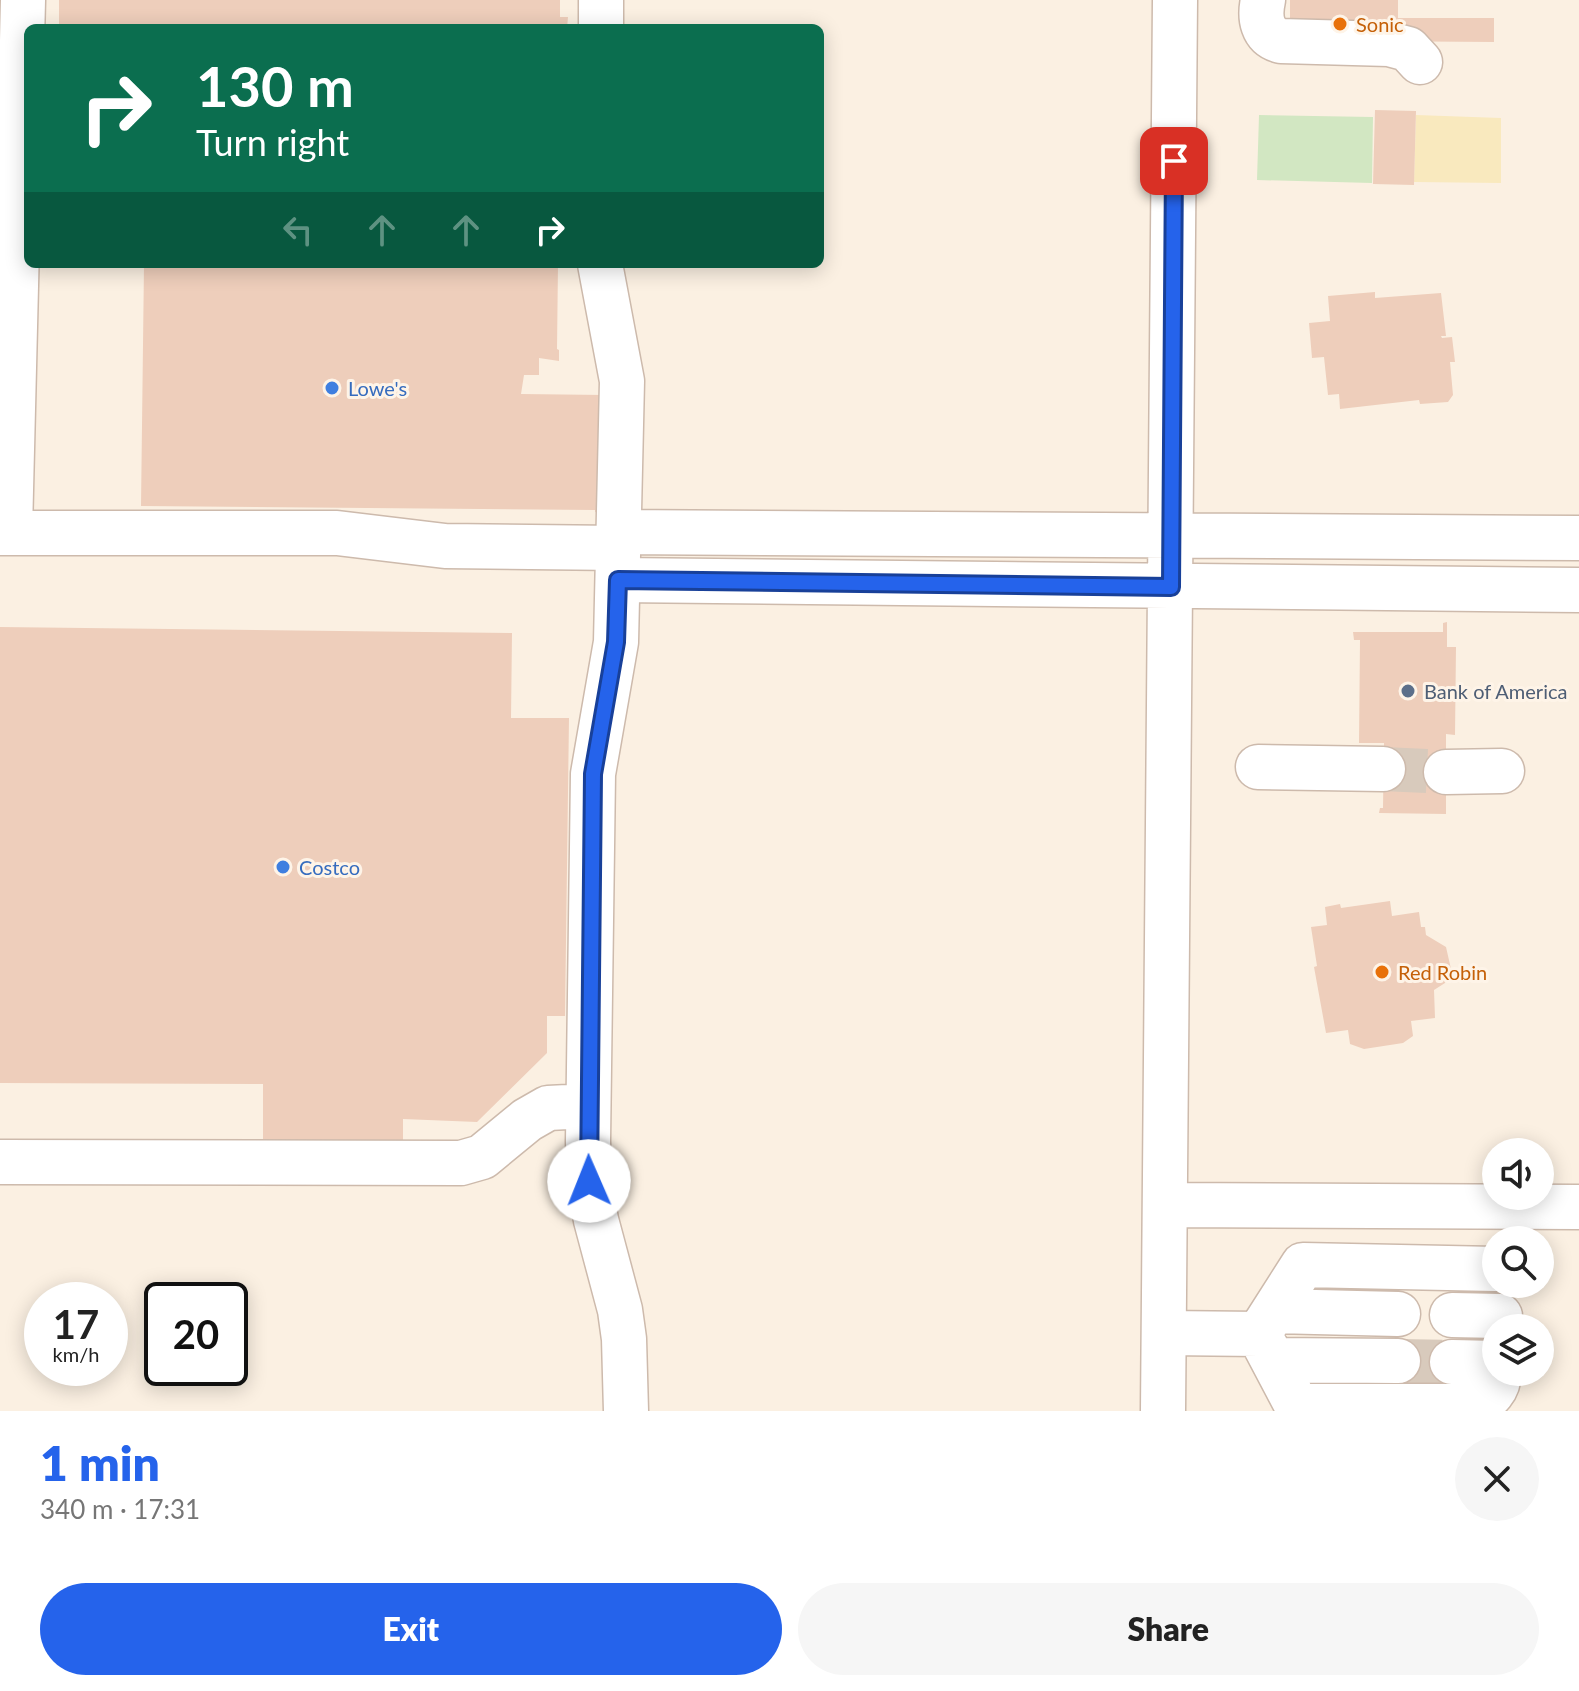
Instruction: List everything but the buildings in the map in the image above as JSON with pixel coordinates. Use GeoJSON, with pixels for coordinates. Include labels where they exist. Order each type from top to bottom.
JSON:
{"type":"FeatureCollection","features":[{"type":"Feature","properties":{"kind":"lane"},"geometry":{"type":"LineString","coordinates":[[23,0],[5,532],[337,533],[445,546],[619,553],[1171,587],[1579,590]]}},
{"type":"Feature","properties":{"kind":"lane"},"geometry":{"type":"LineString","coordinates":[[601,0],[601,24]]}},
{"type":"Feature","properties":{"kind":"lane"},"geometry":{"type":"LineString","coordinates":[[1163,1411],[1175,0]]}},
{"type":"Feature","properties":{"kind":"lane"},"geometry":{"type":"LineString","coordinates":[[1263,0],[1262,23],[1273,39],[1389,44],[1408,49],[1420,62]]}},
{"type":"Feature","properties":{"kind":"lane"},"geometry":{"type":"LineString","coordinates":[[601,268],[622,381],[616,642],[593,774],[589,1181],[620,1310],[626,1411]]}},
{"type":"Feature","properties":{"kind":"lane"},"geometry":{"type":"LineString","coordinates":[[619,553],[1172,535],[1579,538]]}},
{"type":"Feature","properties":{"kind":"lane"},"geometry":{"type":"LineString","coordinates":[[1258,767],[1383,769]]}},
{"type":"Feature","properties":{"kind":"lane"},"geometry":{"type":"LineString","coordinates":[[1446,772],[1502,771]]}},
{"type":"Feature","properties":{"kind":"lane"},"geometry":{"type":"LineString","coordinates":[[0,1162],[461,1163],[482,1157],[527,1120],[548,1108],[588,1106]]}},
{"type":"Feature","properties":{"kind":"lane"},"geometry":{"type":"LineString","coordinates":[[1166,1205],[1502,1223],[1579,1207]]}},
{"type":"Feature","properties":{"kind":"lane"},"geometry":{"type":"LineString","coordinates":[[1482,1269],[1303,1265],[1269,1335],[1297,1406],[1474,1406],[1489,1398],[1497,1386]]}},
{"type":"Feature","properties":{"kind":"lane"},"geometry":{"type":"LineString","coordinates":[[1452,1315],[1500,1309]]}},
{"type":"Feature","properties":{"kind":"lane"},"geometry":{"type":"LineString","coordinates":[[1269,1335],[1398,1314]]}},
{"type":"Feature","properties":{"kind":"lane"},"geometry":{"type":"LineString","coordinates":[[1166,1333],[1269,1335],[1398,1361]]}},
{"type":"Feature","properties":{"kind":"lane"},"geometry":{"type":"LineString","coordinates":[[1452,1362],[1482,1363]]}},
{"type":"Feature","properties":{"kind":"green space"},"geometry":{"type":"Polygon","coordinates":[[[1259,115],[1373,117],[1372,183],[1257,180],[1259,115]]]}},
{"type":"Feature","properties":{"kind":"sand"},"geometry":{"type":"Polygon","coordinates":[[[1416,115],[1501,118],[1501,183],[1414,182],[1416,115]]]}},
{"type":"Feature","properties":{"kind":"tunnel"},"geometry":{"type":"LineString","coordinates":[[1383,769],[1446,772]]}},
{"type":"Feature","properties":{"kind":"tunnel"},"geometry":{"type":"LineString","coordinates":[[1398,1361],[1452,1362]]}},
{"type":"Feature","properties":{"kind":"place","name":"Sonic"},"geometry":{"type":"Point","coordinates":[1340,24]}},
{"type":"Feature","properties":{"kind":"place","name":"Lowe's"},"geometry":{"type":"Point","coordinates":[332,388]}},
{"type":"Feature","properties":{"kind":"place","name":"Bank of America"},"geometry":{"type":"Point","coordinates":[1408,691]}},
{"type":"Feature","properties":{"kind":"place","name":"Costco"},"geometry":{"type":"Point","coordinates":[283,867]}},
{"type":"Feature","properties":{"kind":"place","name":"Red Robin"},"geometry":{"type":"Point","coordinates":[1382,972]}},
{"type":"Feature","properties":{"kind":"route"},"geometry":{"type":"LineString","coordinates":[[589,1181],[593,774],[616,642],[618,580],[1171,587],[1174,161]]}}]}
